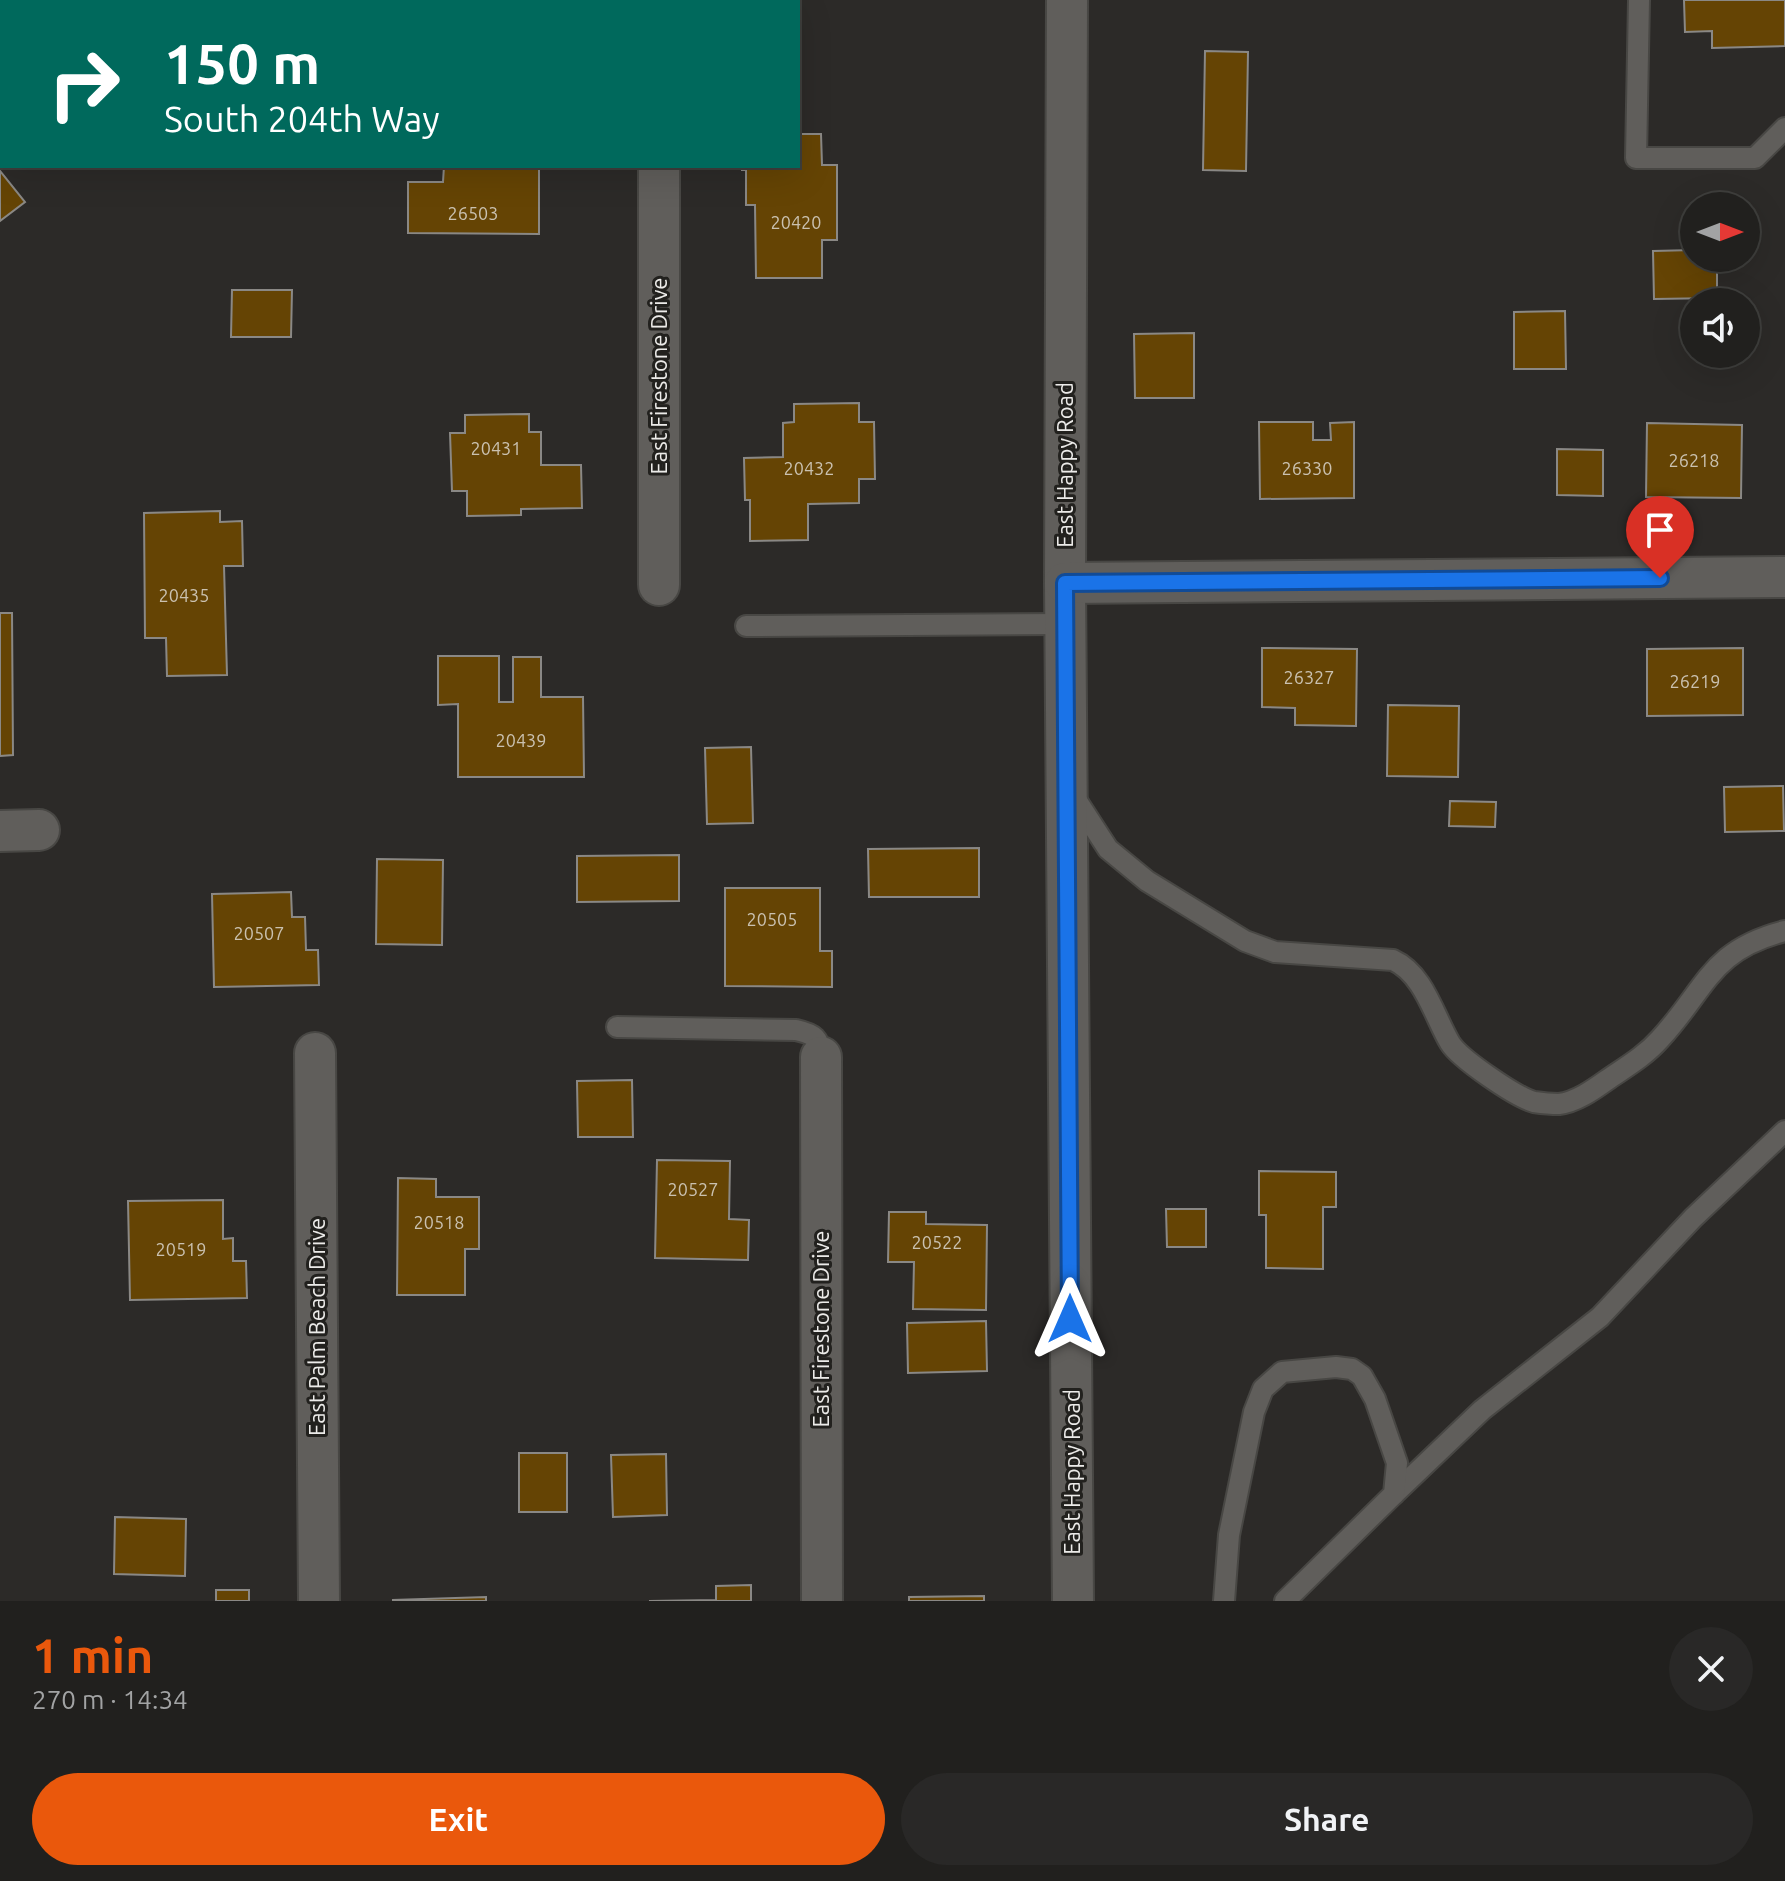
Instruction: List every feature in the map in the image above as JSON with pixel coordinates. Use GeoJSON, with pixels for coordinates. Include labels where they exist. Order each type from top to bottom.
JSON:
{"type":"FeatureCollection","features":[{"type":"Feature","properties":{"kind":"street","name":"East Happy Road"},"geometry":{"type":"LineString","coordinates":[[1067,0],[1065,624],[1073,1601]]}},
{"type":"Feature","properties":{"kind":"street","name":"East Firestone Drive"},"geometry":{"type":"LineString","coordinates":[[659,168],[659,585]]}},
{"type":"Feature","properties":{"kind":"street"},"geometry":{"type":"LineString","coordinates":[[1065,583],[1785,577]]}},
{"type":"Feature","properties":{"kind":"street"},"geometry":{"type":"LineString","coordinates":[[0,831],[39,830]]}},
{"type":"Feature","properties":{"kind":"street","name":"East Palm Beach Drive"},"geometry":{"type":"LineString","coordinates":[[315,1053],[319,1601]]}},
{"type":"Feature","properties":{"kind":"street","name":"East Firestone Drive"},"geometry":{"type":"LineString","coordinates":[[821,1057],[822,1601]]}},
{"type":"Feature","properties":{"kind":"lane"},"geometry":{"type":"LineString","coordinates":[[1639,0],[1636,158],[1755,158],[1785,128]]}},
{"type":"Feature","properties":{"kind":"lane"},"geometry":{"type":"LineString","coordinates":[[746,626],[1065,624]]}},
{"type":"Feature","properties":{"kind":"lane"},"geometry":{"type":"LineString","coordinates":[[1066,785],[1108,849],[1147,881],[1245,941],[1275,952],[1393,960],[1406,966],[1452,1046],[1470,1064],[1533,1101],[1559,1104],[1586,1094],[1644,1056],[1680,1017],[1713,970],[1735,950],[1758,938],[1785,931]]}},
{"type":"Feature","properties":{"kind":"lane"},"geometry":{"type":"LineString","coordinates":[[617,1027],[796,1030],[813,1033],[820,1043],[821,1057]]}},
{"type":"Feature","properties":{"kind":"lane"},"geometry":{"type":"LineString","coordinates":[[1285,1601],[1482,1410],[1600,1317],[1693,1218],[1785,1131]]}},
{"type":"Feature","properties":{"kind":"lane"},"geometry":{"type":"LineString","coordinates":[[1224,1601],[1229,1535],[1254,1412],[1263,1389],[1282,1372],[1336,1367],[1352,1369],[1362,1376],[1375,1399],[1397,1463],[1394,1494]]}},
{"type":"Feature","properties":{"kind":"building"},"geometry":{"type":"Polygon","coordinates":[[[1684,0],[1785,0],[1785,46],[1712,48],[1712,31],[1685,32],[1684,0]]]}},
{"type":"Feature","properties":{"kind":"building"},"geometry":{"type":"Polygon","coordinates":[[[1205,51],[1248,52],[1246,171],[1203,170],[1205,51]]]}},
{"type":"Feature","properties":{"kind":"building"},"geometry":{"type":"Polygon","coordinates":[[[800,134],[821,134],[822,165],[837,165],[837,240],[822,240],[822,278],[756,278],[755,205],[746,205],[746,170],[742,170],[800,168],[800,134]]]}},
{"type":"Feature","properties":{"kind":"building"},"geometry":{"type":"Polygon","coordinates":[[[444,168],[539,168],[539,234],[408,233],[408,182],[443,182],[444,168]]]}},
{"type":"Feature","properties":{"kind":"building"},"geometry":{"type":"Polygon","coordinates":[[[0,171],[25,202],[0,221],[0,171]]]}},
{"type":"Feature","properties":{"kind":"building"},"geometry":{"type":"Polygon","coordinates":[[[1680,250],[1680,272],[1717,272],[1717,288],[1680,288],[1680,299],[1654,299],[1653,251],[1680,250]]]}},
{"type":"Feature","properties":{"kind":"building"},"geometry":{"type":"Polygon","coordinates":[[[232,290],[292,290],[291,337],[231,337],[232,290]]]}},
{"type":"Feature","properties":{"kind":"building"},"geometry":{"type":"Polygon","coordinates":[[[1565,311],[1566,369],[1514,369],[1514,312],[1565,311]]]}},
{"type":"Feature","properties":{"kind":"building"},"geometry":{"type":"Polygon","coordinates":[[[1194,333],[1194,398],[1135,398],[1134,334],[1194,333]]]}},
{"type":"Feature","properties":{"kind":"building"},"geometry":{"type":"Polygon","coordinates":[[[859,403],[859,422],[874,422],[875,479],[859,479],[859,503],[808,504],[808,540],[750,541],[750,500],[745,500],[744,458],[783,457],[783,423],[794,422],[794,404],[859,403]]]}},
{"type":"Feature","properties":{"kind":"building"},"geometry":{"type":"Polygon","coordinates":[[[529,414],[529,432],[541,432],[541,465],[581,465],[582,508],[521,509],[521,515],[467,516],[467,491],[452,491],[450,433],[465,433],[465,415],[529,414]]]}},
{"type":"Feature","properties":{"kind":"building"},"geometry":{"type":"Polygon","coordinates":[[[1259,422],[1313,422],[1313,440],[1331,440],[1330,423],[1354,422],[1354,498],[1260,499],[1259,422]]]}},
{"type":"Feature","properties":{"kind":"building"},"geometry":{"type":"Polygon","coordinates":[[[1647,423],[1742,425],[1741,498],[1646,497],[1647,423]]]}},
{"type":"Feature","properties":{"kind":"building"},"geometry":{"type":"Polygon","coordinates":[[[1557,449],[1603,450],[1603,496],[1557,495],[1557,449]]]}},
{"type":"Feature","properties":{"kind":"building"},"geometry":{"type":"Polygon","coordinates":[[[220,511],[220,522],[242,521],[243,566],[224,566],[227,675],[167,676],[166,638],[145,638],[144,513],[220,511]]]}},
{"type":"Feature","properties":{"kind":"building"},"geometry":{"type":"Polygon","coordinates":[[[0,613],[12,613],[13,755],[0,756],[0,613]]]}},
{"type":"Feature","properties":{"kind":"building"},"geometry":{"type":"Polygon","coordinates":[[[1262,648],[1357,649],[1356,726],[1295,725],[1295,708],[1262,707],[1262,648]]]}},
{"type":"Feature","properties":{"kind":"building"},"geometry":{"type":"Polygon","coordinates":[[[1743,648],[1743,715],[1647,716],[1647,649],[1743,648]]]}},
{"type":"Feature","properties":{"kind":"building"},"geometry":{"type":"Polygon","coordinates":[[[438,656],[499,656],[499,702],[513,702],[513,657],[541,657],[541,697],[583,697],[584,777],[458,777],[458,704],[438,705],[438,656]]]}},
{"type":"Feature","properties":{"kind":"building"},"geometry":{"type":"Polygon","coordinates":[[[1388,705],[1459,706],[1458,777],[1387,776],[1388,705]]]}},
{"type":"Feature","properties":{"kind":"building"},"geometry":{"type":"Polygon","coordinates":[[[751,747],[753,823],[707,824],[705,748],[751,747]]]}},
{"type":"Feature","properties":{"kind":"building"},"geometry":{"type":"Polygon","coordinates":[[[1783,786],[1784,831],[1725,832],[1724,787],[1783,786]]]}},
{"type":"Feature","properties":{"kind":"building"},"geometry":{"type":"Polygon","coordinates":[[[1450,801],[1496,802],[1495,827],[1449,826],[1450,801]]]}},
{"type":"Feature","properties":{"kind":"building"},"geometry":{"type":"Polygon","coordinates":[[[979,848],[979,897],[869,897],[868,849],[979,848]]]}},
{"type":"Feature","properties":{"kind":"building"},"geometry":{"type":"Polygon","coordinates":[[[679,855],[679,901],[577,902],[577,856],[679,855]]]}},
{"type":"Feature","properties":{"kind":"building"},"geometry":{"type":"Polygon","coordinates":[[[377,859],[443,860],[442,945],[376,944],[377,859]]]}},
{"type":"Feature","properties":{"kind":"building"},"geometry":{"type":"Polygon","coordinates":[[[725,888],[820,888],[820,951],[832,951],[832,987],[725,986],[725,888]]]}},
{"type":"Feature","properties":{"kind":"building"},"geometry":{"type":"Polygon","coordinates":[[[291,892],[292,917],[305,917],[306,950],[318,950],[319,985],[214,987],[212,894],[291,892]]]}},
{"type":"Feature","properties":{"kind":"building"},"geometry":{"type":"Polygon","coordinates":[[[632,1080],[633,1137],[578,1137],[577,1081],[632,1080]]]}},
{"type":"Feature","properties":{"kind":"building"},"geometry":{"type":"Polygon","coordinates":[[[657,1160],[730,1161],[729,1219],[749,1220],[748,1260],[655,1258],[657,1160]]]}},
{"type":"Feature","properties":{"kind":"building"},"geometry":{"type":"Polygon","coordinates":[[[1259,1171],[1336,1172],[1336,1207],[1323,1207],[1323,1269],[1266,1268],[1266,1215],[1259,1215],[1259,1171]]]}},
{"type":"Feature","properties":{"kind":"building"},"geometry":{"type":"Polygon","coordinates":[[[398,1178],[436,1179],[436,1197],[479,1197],[479,1249],[465,1249],[465,1295],[397,1295],[398,1178]]]}},
{"type":"Feature","properties":{"kind":"building"},"geometry":{"type":"Polygon","coordinates":[[[223,1200],[223,1239],[233,1238],[233,1261],[246,1261],[247,1298],[130,1300],[128,1201],[223,1200]]]}},
{"type":"Feature","properties":{"kind":"building"},"geometry":{"type":"Polygon","coordinates":[[[1166,1209],[1206,1209],[1206,1247],[1167,1247],[1166,1209]]]}},
{"type":"Feature","properties":{"kind":"building"},"geometry":{"type":"Polygon","coordinates":[[[889,1212],[926,1212],[926,1224],[987,1225],[986,1310],[913,1309],[914,1262],[888,1262],[889,1212]]]}},
{"type":"Feature","properties":{"kind":"building"},"geometry":{"type":"Polygon","coordinates":[[[986,1321],[987,1371],[908,1373],[907,1323],[986,1321]]]}},
{"type":"Feature","properties":{"kind":"building"},"geometry":{"type":"Polygon","coordinates":[[[519,1453],[567,1453],[567,1512],[519,1512],[519,1453]]]}},
{"type":"Feature","properties":{"kind":"building"},"geometry":{"type":"Polygon","coordinates":[[[666,1454],[667,1515],[613,1517],[611,1455],[666,1454]]]}},
{"type":"Feature","properties":{"kind":"building"},"geometry":{"type":"Polygon","coordinates":[[[115,1517],[186,1519],[185,1576],[114,1574],[115,1517]]]}},
{"type":"Feature","properties":{"kind":"building"},"geometry":{"type":"Polygon","coordinates":[[[751,1585],[751,1601],[649,1601],[716,1600],[716,1586],[751,1585]]]}},
{"type":"Feature","properties":{"kind":"building"},"geometry":{"type":"Polygon","coordinates":[[[216,1590],[249,1590],[249,1601],[216,1601],[216,1590]]]}},
{"type":"Feature","properties":{"kind":"building"},"geometry":{"type":"Polygon","coordinates":[[[984,1596],[984,1601],[909,1601],[909,1597],[984,1596]]]}},
{"type":"Feature","properties":{"kind":"building"},"geometry":{"type":"Polygon","coordinates":[[[486,1597],[486,1601],[393,1601],[393,1600],[486,1597]]]}},
{"type":"Feature","properties":{"kind":"route"},"geometry":{"type":"LineString","coordinates":[[1070,1319],[1065,583],[1660,578]]}}]}
